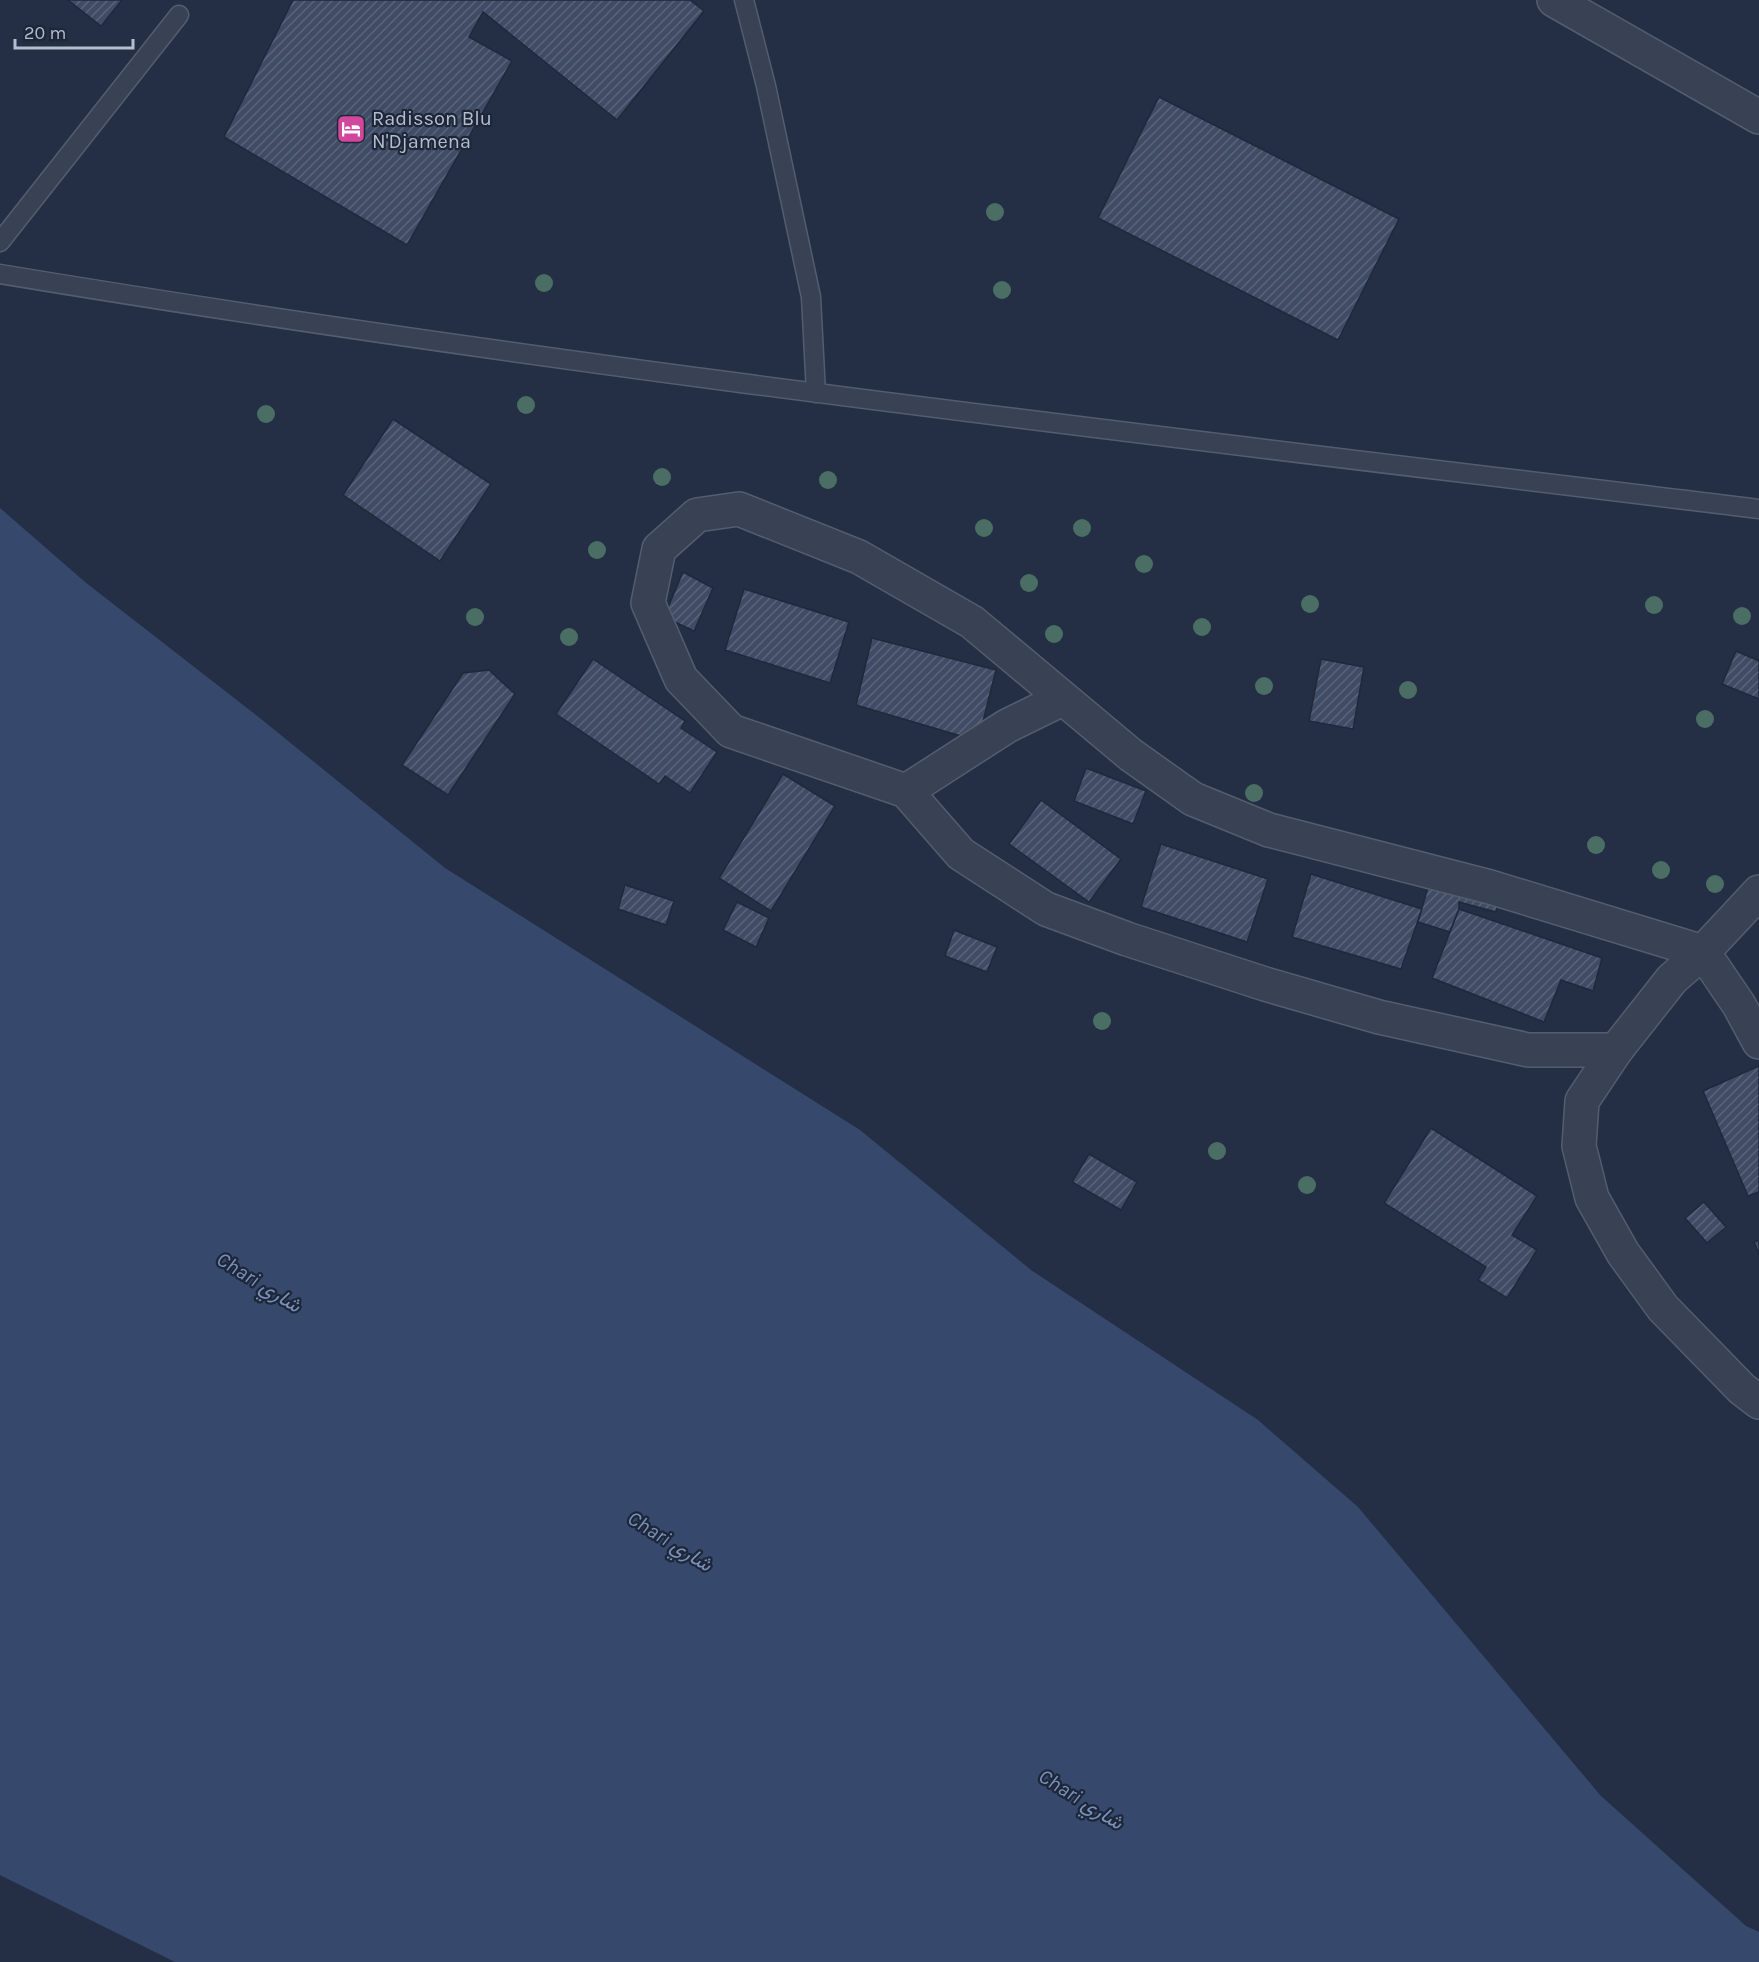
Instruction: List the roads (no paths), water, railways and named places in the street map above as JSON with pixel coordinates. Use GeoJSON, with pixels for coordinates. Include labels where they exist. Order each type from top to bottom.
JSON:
{"type":"FeatureCollection","features":[{"type":"Feature","properties":{"kind":"street"},"geometry":{"type":"LineString","coordinates":[[1554,0],[1605,12],[1759,117]]}},
{"type":"Feature","properties":{"kind":"street"},"geometry":{"type":"LineString","coordinates":[[1616,1050],[1528,1050],[1379,1017],[1265,984],[1107,932],[1046,909],[961,854],[906,791],[731,731],[681,679],[648,603],[659,549],[697,515],[739,509],[859,557],[972,622],[1131,755],[1193,799],[1269,830],[1490,887],[1702,952],[1739,1005],[1759,1042]]}},
{"type":"Feature","properties":{"kind":"street"},"geometry":{"type":"LineString","coordinates":[[906,791],[1007,726],[1062,699]]}},
{"type":"Feature","properties":{"kind":"street"},"geometry":{"type":"LineString","coordinates":[[1759,892],[1672,980],[1616,1050],[1582,1101],[1579,1146],[1592,1198],[1623,1253],[1663,1308],[1742,1389],[1759,1402]]}},
{"type":"Feature","properties":{"kind":"lane"},"geometry":{"type":"LineString","coordinates":[[744,0],[766,86],[811,297],[816,393]]}},
{"type":"Feature","properties":{"kind":"lane"},"geometry":{"type":"LineString","coordinates":[[0,242],[179,15]]}},
{"type":"Feature","properties":{"kind":"lane"},"geometry":{"type":"LineString","coordinates":[[0,274],[220,311],[816,393],[1759,509]]}},
{"type":"Feature","properties":{"kind":"water","name":"Chari شاري"},"geometry":{"type":"Polygon","coordinates":[[[0,508],[85,582],[261,719],[445,868],[860,1130],[1031,1270],[1258,1420],[1358,1507],[1601,1796],[1746,1926],[1759,1932],[1759,1962],[175,1962],[0,1875],[0,508]]]}},
{"type":"Feature","properties":{"kind":"place","name":"Radisson Blu N'Djamena"},"geometry":{"type":"Point","coordinates":[351,129]}}]}
